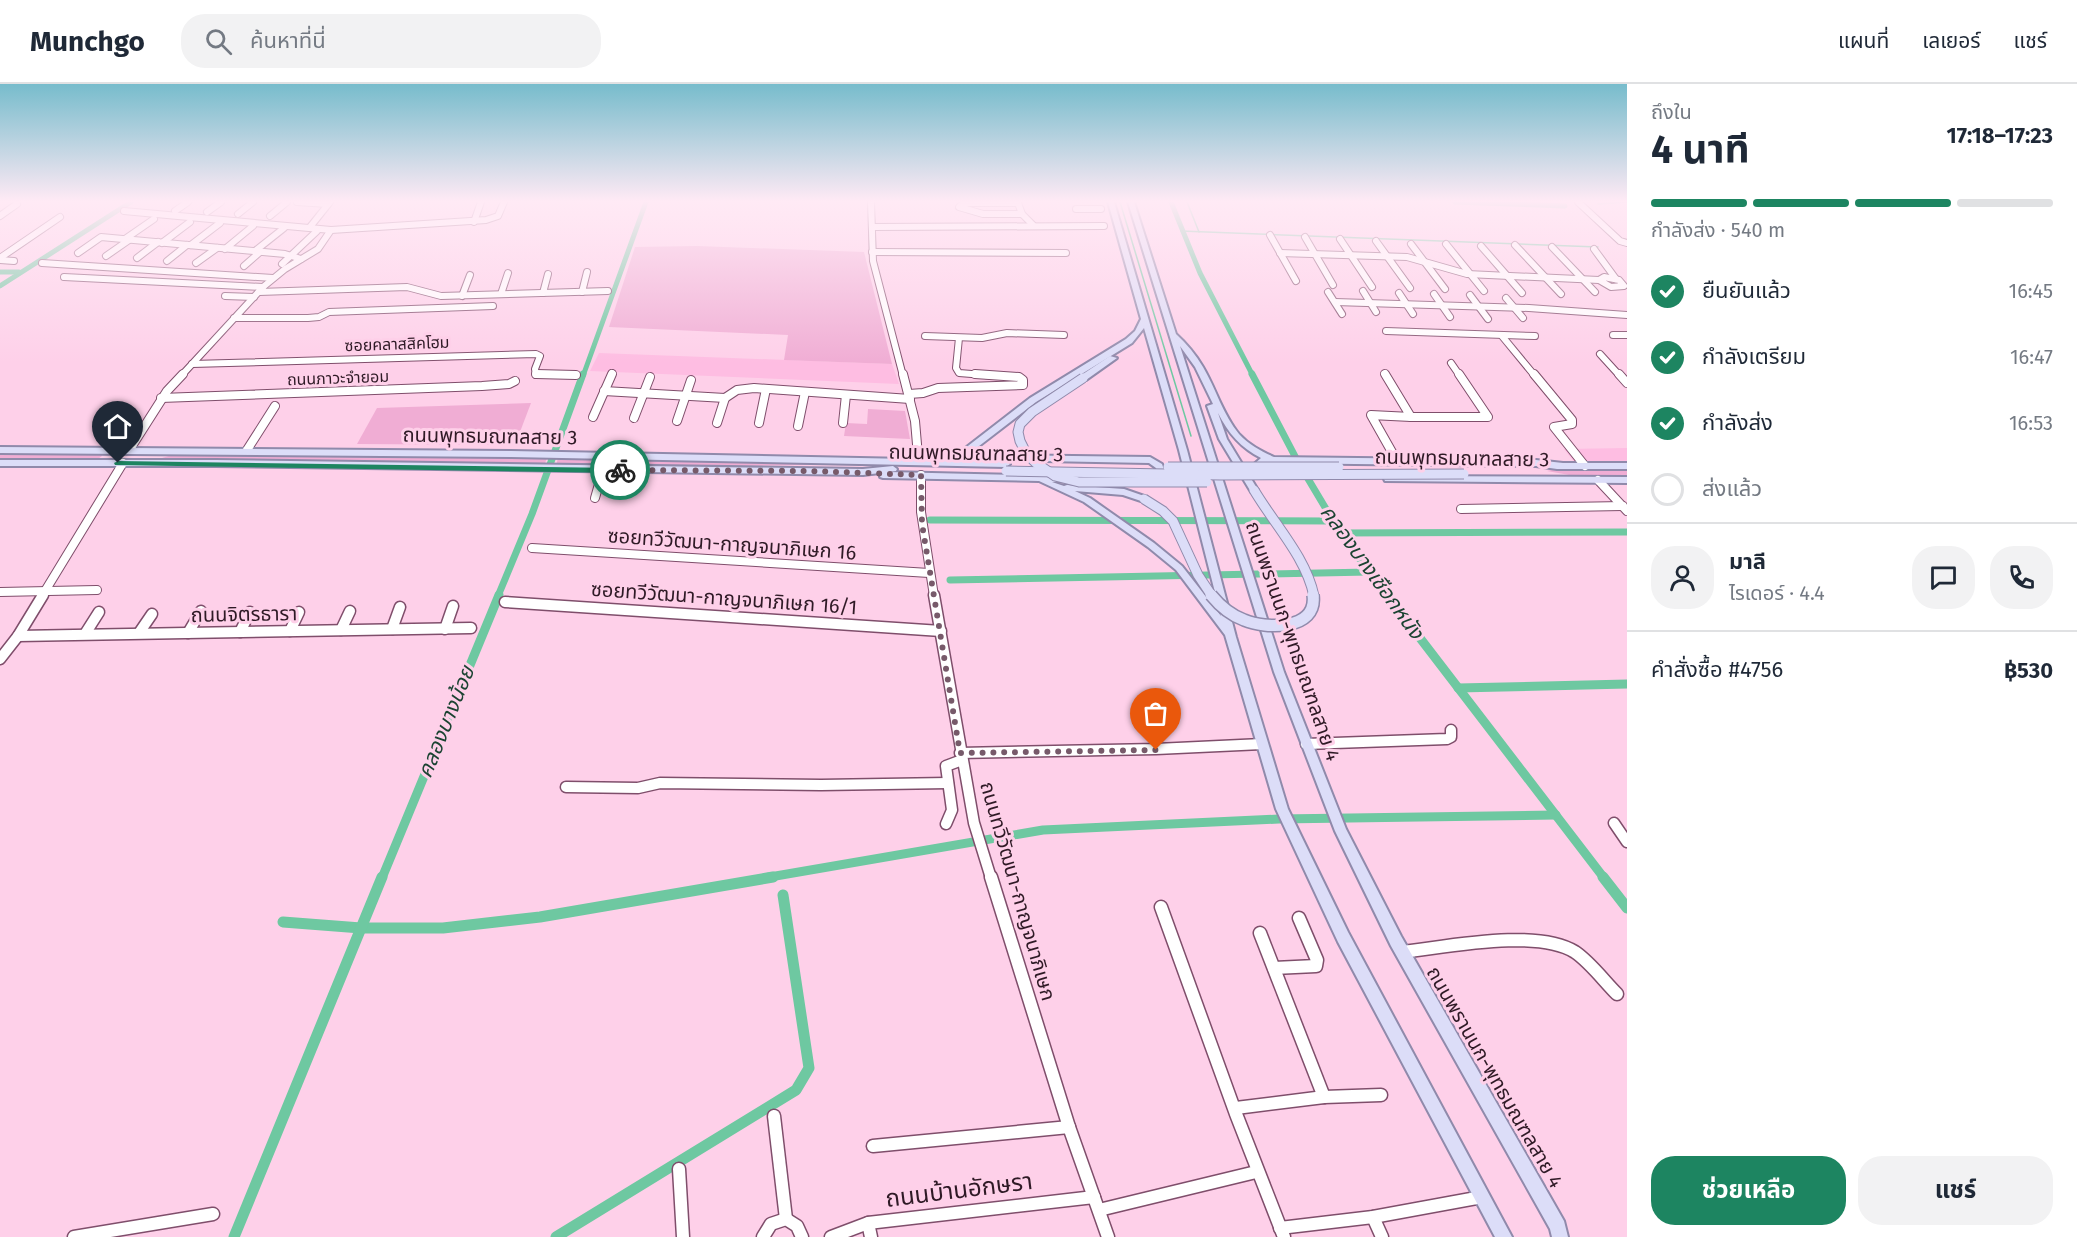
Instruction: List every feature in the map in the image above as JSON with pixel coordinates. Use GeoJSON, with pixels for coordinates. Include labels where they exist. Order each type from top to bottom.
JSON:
{"type":"FeatureCollection","features":[{"type":"Feature","properties":{"kind":"main road"},"geometry":{"type":"LineString","coordinates":[[1127,256],[1199,511],[1231,637],[1278,798],[1343,937],[1503,1236]]}},
{"type":"Feature","properties":{"kind":"main road","name":"ถนนพรานนก-พุทธมณฑลสาย 4"},"geometry":{"type":"LineString","coordinates":[[1148,256],[1279,672],[1341,831],[1402,952],[1559,1232]]}},
{"type":"Feature","properties":{"kind":"main road"},"geometry":{"type":"LineString","coordinates":[[1145,319],[1131,345],[1032,411],[1019,428],[1018,436],[1026,453],[1048,472],[1064,479],[1086,482],[1230,481],[1254,475]]}},
{"type":"Feature","properties":{"kind":"main road"},"geometry":{"type":"LineString","coordinates":[[950,457],[967,451],[1033,400],[1129,341],[1138,332]]}},
{"type":"Feature","properties":{"kind":"main road"},"geometry":{"type":"LineString","coordinates":[[1174,336],[1184,344],[1197,363],[1229,429],[1246,447],[1258,455],[1280,460]]}},
{"type":"Feature","properties":{"kind":"main road"},"geometry":{"type":"LineString","coordinates":[[1056,486],[1124,492],[1144,499],[1171,518],[1179,529],[1202,581],[1220,607],[1245,622],[1258,626],[1288,625],[1301,620],[1308,613],[1314,597],[1305,571],[1223,440],[1197,363]]}},
{"type":"Feature","properties":{"kind":"main road"},"geometry":{"type":"LineString","coordinates":[[96,463],[112,449],[124,457],[123,463]]}},
{"type":"Feature","properties":{"kind":"main road"},"geometry":{"type":"LineString","coordinates":[[130,449],[134,461],[141,463]]}},
{"type":"Feature","properties":{"kind":"main road","name":"ถนนพุทธมณฑลสาย 3"},"geometry":{"type":"LineString","coordinates":[[0,450],[247,450],[863,460],[1006,468],[1254,475],[1627,466]]}},
{"type":"Feature","properties":{"kind":"main road"},"geometry":{"type":"LineString","coordinates":[[157,463],[159,457],[171,450]]}},
{"type":"Feature","properties":{"kind":"main road"},"geometry":{"type":"LineString","coordinates":[[863,460],[918,456],[1150,460],[1157,463],[1162,476],[1157,478],[1034,478],[887,476],[863,472]]}},
{"type":"Feature","properties":{"kind":"main road"},"geometry":{"type":"LineString","coordinates":[[809,471],[814,465],[810,459]]}},
{"type":"Feature","properties":{"kind":"main road"},"geometry":{"type":"LineString","coordinates":[[1563,466],[1536,463],[1310,460],[1262,460],[1257,463],[1261,474],[1270,478],[1576,480]]}},
{"type":"Feature","properties":{"kind":"main road","name":"ถนนพุทธมณฑลสาย 3"},"geometry":{"type":"LineString","coordinates":[[0,463],[863,472],[887,469],[1136,467],[1461,471],[1544,474],[1576,480],[1627,480]]}},
{"type":"Feature","properties":{"kind":"main road"},"geometry":{"type":"LineString","coordinates":[[1034,478],[1087,500],[1131,530],[1179,568],[1231,637]]}},
{"type":"Feature","properties":{"kind":"street"},"geometry":{"type":"LineString","coordinates":[[137,258],[140,256]]}},
{"type":"Feature","properties":{"kind":"street"},"geometry":{"type":"LineString","coordinates":[[167,261],[174,256]]}},
{"type":"Feature","properties":{"kind":"street"},"geometry":{"type":"LineString","coordinates":[[196,263],[206,256]]}},
{"type":"Feature","properties":{"kind":"street"},"geometry":{"type":"LineString","coordinates":[[244,266],[253,256]]}},
{"type":"Feature","properties":{"kind":"street"},"geometry":{"type":"LineString","coordinates":[[282,264],[290,256],[301,260]]}},
{"type":"Feature","properties":{"kind":"street"},"geometry":{"type":"LineString","coordinates":[[130,449],[161,398],[234,318],[273,278],[307,256]]}},
{"type":"Feature","properties":{"kind":"street"},"geometry":{"type":"LineString","coordinates":[[873,256],[915,421],[918,456]]}},
{"type":"Feature","properties":{"kind":"street"},"geometry":{"type":"LineString","coordinates":[[1282,256],[1296,281]]}},
{"type":"Feature","properties":{"kind":"street"},"geometry":{"type":"LineString","coordinates":[[1316,256],[1333,285]]}},
{"type":"Feature","properties":{"kind":"street"},"geometry":{"type":"LineString","coordinates":[[1352,256],[1372,287]]}},
{"type":"Feature","properties":{"kind":"street"},"geometry":{"type":"LineString","coordinates":[[1380,256],[1407,257],[1450,271],[1470,274],[1581,278],[1599,280],[1609,286],[1625,286]]}},
{"type":"Feature","properties":{"kind":"street"},"geometry":{"type":"LineString","coordinates":[[1387,256],[1410,288]]}},
{"type":"Feature","properties":{"kind":"street"},"geometry":{"type":"LineString","coordinates":[[1420,256],[1445,289]]}},
{"type":"Feature","properties":{"kind":"street"},"geometry":{"type":"LineString","coordinates":[[1455,256],[1484,291]]}},
{"type":"Feature","properties":{"kind":"street"},"geometry":{"type":"LineString","coordinates":[[1489,256],[1522,293]]}},
{"type":"Feature","properties":{"kind":"street"},"geometry":{"type":"LineString","coordinates":[[1525,256],[1560,294]]}},
{"type":"Feature","properties":{"kind":"street"},"geometry":{"type":"LineString","coordinates":[[1560,256],[1595,292]]}},
{"type":"Feature","properties":{"kind":"street"},"geometry":{"type":"LineString","coordinates":[[1599,256],[1616,279],[1625,286]]}},
{"type":"Feature","properties":{"kind":"street"},"geometry":{"type":"LineString","coordinates":[[0,259],[14,261]]}},
{"type":"Feature","properties":{"kind":"street"},"geometry":{"type":"LineString","coordinates":[[42,263],[273,278]]}},
{"type":"Feature","properties":{"kind":"street"},"geometry":{"type":"LineString","coordinates":[[582,292],[587,272]]}},
{"type":"Feature","properties":{"kind":"street"},"geometry":{"type":"LineString","coordinates":[[501,294],[508,273]]}},
{"type":"Feature","properties":{"kind":"street"},"geometry":{"type":"LineString","coordinates":[[462,296],[470,274]]}},
{"type":"Feature","properties":{"kind":"street"},"geometry":{"type":"LineString","coordinates":[[543,293],[548,274]]}},
{"type":"Feature","properties":{"kind":"street"},"geometry":{"type":"LineString","coordinates":[[64,277],[258,292],[407,287],[421,289],[434,296],[462,296],[608,291]]}},
{"type":"Feature","properties":{"kind":"street"},"geometry":{"type":"LineString","coordinates":[[1599,280],[1604,277],[1616,279]]}},
{"type":"Feature","properties":{"kind":"street"},"geometry":{"type":"LineString","coordinates":[[1363,291],[1376,312]]}},
{"type":"Feature","properties":{"kind":"street"},"geometry":{"type":"LineString","coordinates":[[225,296],[258,292]]}},
{"type":"Feature","properties":{"kind":"street"},"geometry":{"type":"LineString","coordinates":[[1328,292],[1342,314]]}},
{"type":"Feature","properties":{"kind":"street"},"geometry":{"type":"LineString","coordinates":[[1399,293],[1413,314]]}},
{"type":"Feature","properties":{"kind":"street"},"geometry":{"type":"LineString","coordinates":[[1434,294],[1450,317]]}},
{"type":"Feature","properties":{"kind":"street"},"geometry":{"type":"LineString","coordinates":[[1470,295],[1488,319]]}},
{"type":"Feature","properties":{"kind":"street"},"geometry":{"type":"LineString","coordinates":[[1506,298],[1523,318]]}},
{"type":"Feature","properties":{"kind":"street"},"geometry":{"type":"LineString","coordinates":[[1335,303],[1627,315]]}},
{"type":"Feature","properties":{"kind":"street"},"geometry":{"type":"LineString","coordinates":[[234,318],[308,318],[319,317],[329,312],[493,306]]}},
{"type":"Feature","properties":{"kind":"street"},"geometry":{"type":"LineString","coordinates":[[1386,331],[1536,336]]}},
{"type":"Feature","properties":{"kind":"street"},"geometry":{"type":"LineString","coordinates":[[925,336],[988,337],[1007,333],[1064,335]]}},
{"type":"Feature","properties":{"kind":"street"},"geometry":{"type":"LineString","coordinates":[[1613,335],[1627,335]]}},
{"type":"Feature","properties":{"kind":"street"},"geometry":{"type":"LineString","coordinates":[[1502,336],[1572,420],[1572,424],[1554,427],[1585,466]]}},
{"type":"Feature","properties":{"kind":"street"},"geometry":{"type":"LineString","coordinates":[[604,391],[725,398],[737,390],[766,389],[846,395],[909,396],[954,387],[1022,386],[1023,380],[1019,376],[959,373],[956,368],[959,338]]}},
{"type":"Feature","properties":{"kind":"street","name":"ซอยคลาสสิคโฮม"},"geometry":{"type":"LineString","coordinates":[[192,364],[536,354],[540,356],[535,369],[536,375],[576,375]]}},
{"type":"Feature","properties":{"kind":"street"},"geometry":{"type":"LineString","coordinates":[[1600,354],[1627,383]]}},
{"type":"Feature","properties":{"kind":"street"},"geometry":{"type":"LineString","coordinates":[[1397,461],[1371,415],[1488,417],[1451,363]]}},
{"type":"Feature","properties":{"kind":"street"},"geometry":{"type":"LineString","coordinates":[[592,417],[612,373]]}},
{"type":"Feature","properties":{"kind":"street"},"geometry":{"type":"LineString","coordinates":[[1385,374],[1411,417]]}},
{"type":"Feature","properties":{"kind":"street"},"geometry":{"type":"LineString","coordinates":[[634,418],[650,377]]}},
{"type":"Feature","properties":{"kind":"street"},"geometry":{"type":"LineString","coordinates":[[677,421],[691,380]]}},
{"type":"Feature","properties":{"kind":"street","name":"ถนนภาวะจำยอม"},"geometry":{"type":"LineString","coordinates":[[161,398],[482,386],[509,384],[515,381]]}},
{"type":"Feature","properties":{"kind":"street"},"geometry":{"type":"LineString","coordinates":[[759,423],[766,389]]}},
{"type":"Feature","properties":{"kind":"street"},"geometry":{"type":"LineString","coordinates":[[798,426],[805,392]]}},
{"type":"Feature","properties":{"kind":"street"},"geometry":{"type":"LineString","coordinates":[[843,423],[846,395]]}},
{"type":"Feature","properties":{"kind":"street"},"geometry":{"type":"LineString","coordinates":[[717,423],[725,398]]}},
{"type":"Feature","properties":{"kind":"street"},"geometry":{"type":"LineString","coordinates":[[247,450],[275,406]]}},
{"type":"Feature","properties":{"kind":"street"},"geometry":{"type":"LineString","coordinates":[[0,659],[18,636],[123,463]]}},
{"type":"Feature","properties":{"kind":"street"},"geometry":{"type":"LineString","coordinates":[[595,498],[603,470]]}},
{"type":"Feature","properties":{"kind":"street","name":"ถนนทวีวัฒนา-กาญจนาภิเษก"},"geometry":{"type":"LineString","coordinates":[[921,475],[921,512],[929,573],[974,823],[1069,1127],[1108,1237]]}},
{"type":"Feature","properties":{"kind":"street"},"geometry":{"type":"LineString","coordinates":[[1598,480],[1625,508]]}},
{"type":"Feature","properties":{"kind":"street"},"geometry":{"type":"LineString","coordinates":[[1461,509],[1625,508]]}},
{"type":"Feature","properties":{"kind":"street","name":"ซอยทวีวัฒนา-กาญจนาภิเษก 16"},"geometry":{"type":"LineString","coordinates":[[532,548],[929,573]]}},
{"type":"Feature","properties":{"kind":"street"},"geometry":{"type":"LineString","coordinates":[[0,592],[97,590]]}},
{"type":"Feature","properties":{"kind":"street","name":"ซอยทวีวัฒนา-กาญจนาภิเษก 16/1"},"geometry":{"type":"LineString","coordinates":[[506,602],[940,631]]}},
{"type":"Feature","properties":{"kind":"street"},"geometry":{"type":"LineString","coordinates":[[445,628],[453,606]]}},
{"type":"Feature","properties":{"kind":"street"},"geometry":{"type":"LineString","coordinates":[[392,629],[400,607]]}},
{"type":"Feature","properties":{"kind":"street"},"geometry":{"type":"LineString","coordinates":[[188,633],[201,611]]}},
{"type":"Feature","properties":{"kind":"street"},"geometry":{"type":"LineString","coordinates":[[341,630],[350,611]]}},
{"type":"Feature","properties":{"kind":"street"},"geometry":{"type":"LineString","coordinates":[[85,634],[99,612]]}},
{"type":"Feature","properties":{"kind":"street"},"geometry":{"type":"LineString","coordinates":[[240,632],[250,612]]}},
{"type":"Feature","properties":{"kind":"street"},"geometry":{"type":"LineString","coordinates":[[290,631],[299,612]]}},
{"type":"Feature","properties":{"kind":"street"},"geometry":{"type":"LineString","coordinates":[[139,633],[152,614]]}},
{"type":"Feature","properties":{"kind":"street","name":"ถนนจิตรธารา"},"geometry":{"type":"LineString","coordinates":[[18,636],[471,628]]}},
{"type":"Feature","properties":{"kind":"street"},"geometry":{"type":"LineString","coordinates":[[1306,744],[1447,739],[1451,737],[1450,730]]}},
{"type":"Feature","properties":{"kind":"street"},"geometry":{"type":"LineString","coordinates":[[945,824],[952,810],[946,766],[961,757],[1262,744]]}},
{"type":"Feature","properties":{"kind":"street"},"geometry":{"type":"LineString","coordinates":[[566,787],[638,788],[660,783],[821,785],[948,783]]}},
{"type":"Feature","properties":{"kind":"street"},"geometry":{"type":"LineString","coordinates":[[1614,823],[1627,842]]}},
{"type":"Feature","properties":{"kind":"street"},"geometry":{"type":"LineString","coordinates":[[1161,907],[1236,1108],[1256,1172],[1282,1233],[1482,1197]]}},
{"type":"Feature","properties":{"kind":"street"},"geometry":{"type":"LineString","coordinates":[[1274,968],[1317,966],[1317,960],[1299,918]]}},
{"type":"Feature","properties":{"kind":"street"},"geometry":{"type":"LineString","coordinates":[[1260,933],[1324,1097]]}},
{"type":"Feature","properties":{"kind":"street"},"geometry":{"type":"LineString","coordinates":[[1402,952],[1520,939],[1564,946],[1577,952],[1617,994]]}},
{"type":"Feature","properties":{"kind":"street"},"geometry":{"type":"LineString","coordinates":[[1236,1108],[1324,1097],[1381,1095]]}},
{"type":"Feature","properties":{"kind":"street"},"geometry":{"type":"LineString","coordinates":[[774,1116],[786,1219]]}},
{"type":"Feature","properties":{"kind":"street"},"geometry":{"type":"LineString","coordinates":[[873,1146],[1069,1127]]}},
{"type":"Feature","properties":{"kind":"street"},"geometry":{"type":"LineString","coordinates":[[678,1169],[683,1237]]}},
{"type":"Feature","properties":{"kind":"street","name":"ถนนบ้านอักษรา"},"geometry":{"type":"LineString","coordinates":[[831,1237],[869,1230],[1096,1203],[1256,1172]]}},
{"type":"Feature","properties":{"kind":"street"},"geometry":{"type":"LineString","coordinates":[[74,1237],[213,1214]]}},
{"type":"Feature","properties":{"kind":"street"},"geometry":{"type":"LineString","coordinates":[[1373,1217],[1382,1237]]}},
{"type":"Feature","properties":{"kind":"street"},"geometry":{"type":"LineString","coordinates":[[763,1237],[773,1222],[786,1219],[797,1226],[802,1237]]}},
{"type":"Feature","properties":{"kind":"shaded area"},"geometry":{"type":"Polygon","coordinates":[[[632,256],[865,256],[892,364],[784,360],[788,335],[609,327],[632,256]]]}},
{"type":"Feature","properties":{"kind":"shaded area"},"geometry":{"type":"Polygon","coordinates":[[[599,353],[892,364],[899,384],[590,371],[599,353]]]}},
{"type":"Feature","properties":{"kind":"shaded area"},"geometry":{"type":"Polygon","coordinates":[[[531,403],[515,445],[357,444],[377,408],[531,403]]]}},
{"type":"Feature","properties":{"kind":"shaded area"},"geometry":{"type":"Polygon","coordinates":[[[868,409],[905,411],[910,439],[844,436],[846,423],[867,424],[868,409]]]}},
{"type":"Feature","properties":{"kind":"shaded area"},"geometry":{"type":"Polygon","coordinates":[[[1627,448],[1627,462],[1575,463],[1564,449],[1627,448]]]}},
{"type":"Feature","properties":{"kind":"shaded area"},"geometry":{"type":"Polygon","coordinates":[[[0,453],[101,454],[102,456],[95,461],[0,461],[0,453]]]}},
{"type":"Feature","properties":{"kind":"shaded area"},"geometry":{"type":"Polygon","coordinates":[[[172,455],[547,457],[544,467],[162,458],[172,455]]]}},
{"type":"Feature","properties":{"kind":"shaded area"},"geometry":{"type":"Polygon","coordinates":[[[558,457],[810,462],[812,465],[556,467],[558,457]]]}},
{"type":"Feature","properties":{"kind":"shaded area"},"geometry":{"type":"Polygon","coordinates":[[[1560,468],[1627,470],[1627,476],[1575,476],[1547,471],[1560,468]]]}},
{"type":"Feature","properties":{"kind":"waterway"},"geometry":{"type":"LineString","coordinates":[[0,286],[47,256]]}},
{"type":"Feature","properties":{"kind":"waterway","name":"คลองบางน้อย"},"geometry":{"type":"LineString","coordinates":[[583,376],[627,256]]}},
{"type":"Feature","properties":{"kind":"waterway"},"geometry":{"type":"LineString","coordinates":[[1136,256],[1191,436]]}},
{"type":"Feature","properties":{"kind":"waterway","name":"คลองบางเชือกหนัง"},"geometry":{"type":"LineString","coordinates":[[1193,256],[1253,376]]}},
{"type":"Feature","properties":{"kind":"waterway"},"geometry":{"type":"LineString","coordinates":[[0,272],[19,272]]}},
{"type":"Feature","properties":{"kind":"waterway","name":"คลองบางน้อย"},"geometry":{"type":"LineString","coordinates":[[498,596],[532,514],[583,374]]}},
{"type":"Feature","properties":{"kind":"waterway","name":"คลองบางเชือกหนัง"},"geometry":{"type":"LineString","coordinates":[[1252,374],[1298,462],[1340,533]]}},
{"type":"Feature","properties":{"kind":"waterway"},"geometry":{"type":"LineString","coordinates":[[930,520],[1333,521]]}},
{"type":"Feature","properties":{"kind":"waterway"},"geometry":{"type":"LineString","coordinates":[[1340,533],[1627,532]]}},
{"type":"Feature","properties":{"kind":"waterway","name":"คลองบางเชือกหนัง"},"geometry":{"type":"LineString","coordinates":[[1340,533],[1388,596]]}},
{"type":"Feature","properties":{"kind":"waterway"},"geometry":{"type":"LineString","coordinates":[[950,580],[1369,572]]}},
{"type":"Feature","properties":{"kind":"waterway","name":"คลองบางน้อย"},"geometry":{"type":"LineString","coordinates":[[382,878],[499,595]]}},
{"type":"Feature","properties":{"kind":"waterway","name":"คลองบางเชือกหนัง"},"geometry":{"type":"LineString","coordinates":[[1387,595],[1458,688]]}},
{"type":"Feature","properties":{"kind":"waterway"},"geometry":{"type":"LineString","coordinates":[[1458,688],[1627,684]]}},
{"type":"Feature","properties":{"kind":"waterway","name":"คลองบางเชือกหนัง"},"geometry":{"type":"LineString","coordinates":[[1458,688],[1556,815]]}},
{"type":"Feature","properties":{"kind":"waterway"},"geometry":{"type":"LineString","coordinates":[[764,878],[1043,830],[1279,819],[1556,815]]}},
{"type":"Feature","properties":{"kind":"waterway","name":"คลองบางเชือกหนัง"},"geometry":{"type":"LineString","coordinates":[[1556,815],[1604,878]]}},
{"type":"Feature","properties":{"kind":"waterway","name":"คลองบางน้อย"},"geometry":{"type":"LineString","coordinates":[[361,928],[382,877]]}},
{"type":"Feature","properties":{"kind":"waterway"},"geometry":{"type":"LineString","coordinates":[[361,928],[443,928],[540,917],[773,877]]}},
{"type":"Feature","properties":{"kind":"waterway","name":"คลองบางเชือกหนัง"},"geometry":{"type":"LineString","coordinates":[[1603,877],[1627,908]]}},
{"type":"Feature","properties":{"kind":"waterway"},"geometry":{"type":"LineString","coordinates":[[556,1237],[796,1090],[809,1068],[783,895]]}},
{"type":"Feature","properties":{"kind":"waterway"},"geometry":{"type":"LineString","coordinates":[[283,922],[361,928]]}},
{"type":"Feature","properties":{"kind":"waterway","name":"คลองบางน้อย"},"geometry":{"type":"LineString","coordinates":[[234,1237],[361,928]]}},
{"type":"Feature","properties":{"kind":"way so far"},"geometry":{"type":"LineString","coordinates":[[620,470],[809,471],[863,472],[887,476],[921,475],[922,524],[960,753],[1156,750]]}},
{"type":"Feature","properties":{"kind":"route"},"geometry":{"type":"LineString","coordinates":[[118,463],[620,470]]}}]}
